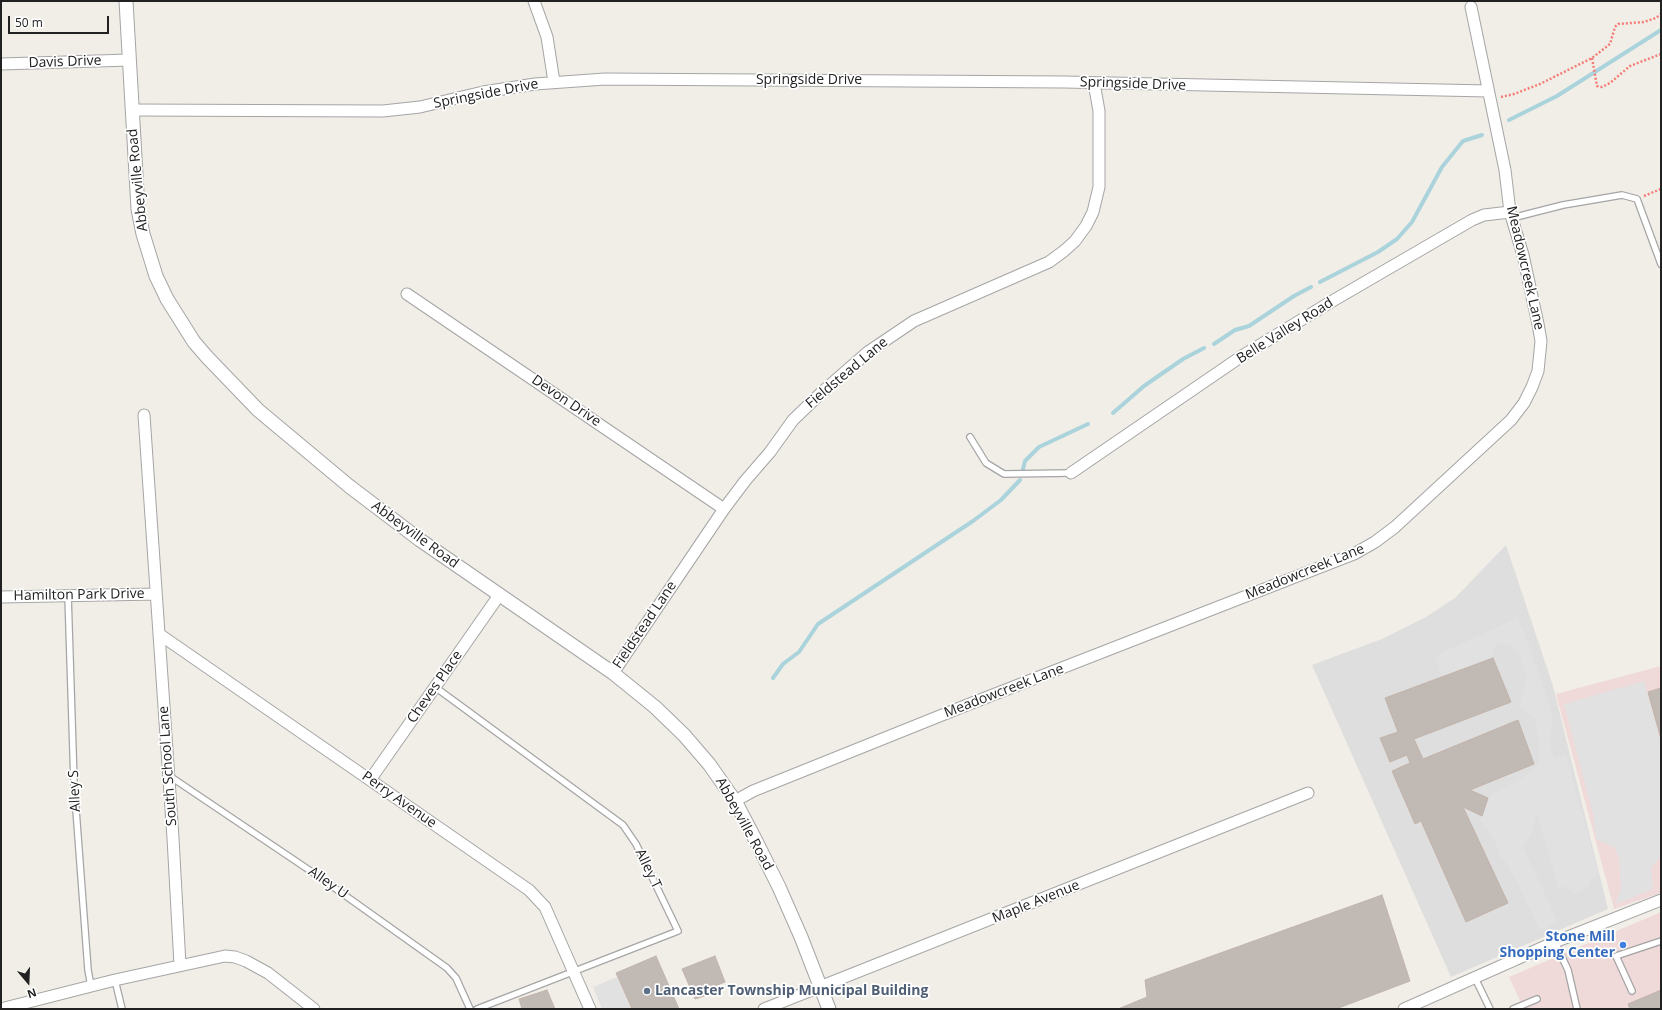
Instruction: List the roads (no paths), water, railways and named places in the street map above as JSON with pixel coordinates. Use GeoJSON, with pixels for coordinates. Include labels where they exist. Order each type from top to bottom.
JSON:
{"type":"FeatureCollection","features":[{"type":"Feature","properties":{"kind":"street","name":"Abbeyville Road"},"geometry":{"type":"LineString","coordinates":[[126,1],[138,209],[143,234],[156,276],[167,300],[194,342],[258,410],[349,486],[420,540],[613,673],[655,707],[684,735],[709,764],[734,801],[779,887],[802,937],[829,1009]]}},
{"type":"Feature","properties":{"kind":"street"},"geometry":{"type":"LineString","coordinates":[[534,1],[547,37],[554,82]]}},
{"type":"Feature","properties":{"kind":"street","name":"Meadowcreek Lane"},"geometry":{"type":"LineString","coordinates":[[734,801],[753,791],[965,706],[1354,554],[1395,528],[1511,420],[1524,404],[1532,387],[1538,371],[1541,341],[1523,255],[1511,215],[1505,170],[1471,7]]}},
{"type":"Feature","properties":{"kind":"street","name":"Davis Drive"},"geometry":{"type":"LineString","coordinates":[[1,64],[129,60]]}},
{"type":"Feature","properties":{"kind":"street","name":"Springside Drive"},"geometry":{"type":"LineString","coordinates":[[132,110],[384,111],[420,107],[483,92],[554,82],[605,79],[1094,83],[1488,91]]}},
{"type":"Feature","properties":{"kind":"street","name":"Fieldstead Lane"},"geometry":{"type":"LineString","coordinates":[[613,673],[724,509],[770,452],[793,420],[820,394],[868,352],[914,321],[1049,262],[1075,241],[1086,226],[1092,212],[1099,187],[1099,111],[1094,83]]}},
{"type":"Feature","properties":{"kind":"street","name":"Belle Valley Road"},"geometry":{"type":"LineString","coordinates":[[1071,473],[1242,356],[1329,303],[1472,220],[1484,216],[1511,215]]}},
{"type":"Feature","properties":{"kind":"street","name":"Devon Drive"},"geometry":{"type":"LineString","coordinates":[[407,294],[724,509]]}},
{"type":"Feature","properties":{"kind":"street","name":"South School Lane"},"geometry":{"type":"LineString","coordinates":[[144,416],[180,965]]}},
{"type":"Feature","properties":{"kind":"street","name":"Hamilton Park Drive"},"geometry":{"type":"LineString","coordinates":[[1,597],[156,594]]}},
{"type":"Feature","properties":{"kind":"street","name":"Cheves Place"},"geometry":{"type":"LineString","coordinates":[[370,780],[500,594]]}},
{"type":"Feature","properties":{"kind":"street","name":"Perry Avenue"},"geometry":{"type":"LineString","coordinates":[[159,634],[529,890],[545,907],[590,1009]]}},
{"type":"Feature","properties":{"kind":"street","name":"Maple Avenue"},"geometry":{"type":"LineString","coordinates":[[764,1009],[1308,793]]}},
{"type":"Feature","properties":{"kind":"street"},"geometry":{"type":"LineString","coordinates":[[1404,1009],[1555,942],[1661,900]]}},
{"type":"Feature","properties":{"kind":"street"},"geometry":{"type":"LineString","coordinates":[[1,1009],[115,980],[224,956],[235,957],[268,973],[314,1009]]}},
{"type":"Feature","properties":{"kind":"lane"},"geometry":{"type":"LineString","coordinates":[[1511,215],[1622,195],[1637,199],[1661,264]]}},
{"type":"Feature","properties":{"kind":"lane"},"geometry":{"type":"LineString","coordinates":[[970,437],[986,462],[1004,474],[1071,473]]}},
{"type":"Feature","properties":{"kind":"lane","name":"Alley S"},"geometry":{"type":"LineString","coordinates":[[68,595],[74,783],[88,970],[91,987]]}},
{"type":"Feature","properties":{"kind":"lane","name":"Alley T"},"geometry":{"type":"LineString","coordinates":[[435,687],[624,825],[636,844],[678,931],[477,1009]]}},
{"type":"Feature","properties":{"kind":"lane","name":"Alley U"},"geometry":{"type":"LineString","coordinates":[[168,775],[315,874],[447,968],[456,978],[470,1009]]}},
{"type":"Feature","properties":{"kind":"lane"},"geometry":{"type":"LineString","coordinates":[[1555,942],[1568,970],[1577,1009]]}},
{"type":"Feature","properties":{"kind":"lane"},"geometry":{"type":"LineString","coordinates":[[1632,991],[1616,956],[1661,942]]}},
{"type":"Feature","properties":{"kind":"lane"},"geometry":{"type":"LineString","coordinates":[[1475,978],[1490,1009]]}},
{"type":"Feature","properties":{"kind":"lane"},"geometry":{"type":"LineString","coordinates":[[115,980],[122,1009]]}},
{"type":"Feature","properties":{"kind":"lane"},"geometry":{"type":"LineString","coordinates":[[1514,1009],[1537,999]]}},
{"type":"Feature","properties":{"kind":"waterway"},"geometry":{"type":"LineString","coordinates":[[1509,120],[1557,96],[1661,30]]}},
{"type":"Feature","properties":{"kind":"waterway"},"geometry":{"type":"LineString","coordinates":[[1320,282],[1378,252],[1397,239],[1412,222],[1442,167],[1463,141],[1482,135]]}},
{"type":"Feature","properties":{"kind":"waterway"},"geometry":{"type":"LineString","coordinates":[[1214,344],[1235,330],[1249,326],[1294,296],[1311,287]]}},
{"type":"Feature","properties":{"kind":"waterway"},"geometry":{"type":"LineString","coordinates":[[1113,413],[1144,386],[1183,359],[1204,348]]}},
{"type":"Feature","properties":{"kind":"waterway"},"geometry":{"type":"LineString","coordinates":[[1023,469],[1025,461],[1039,447],[1088,424]]}},
{"type":"Feature","properties":{"kind":"waterway"},"geometry":{"type":"LineString","coordinates":[[773,678],[783,664],[799,652],[818,624],[973,521],[1001,500],[1020,480]]}},
{"type":"Feature","properties":{"kind":"place","name":"Stone Mill Shopping Center"},"geometry":{"type":"Point","coordinates":[1623,945]}},
{"type":"Feature","properties":{"kind":"place","name":"Lancaster Township Municipal Building"},"geometry":{"type":"Point","coordinates":[647,991]}}]}
